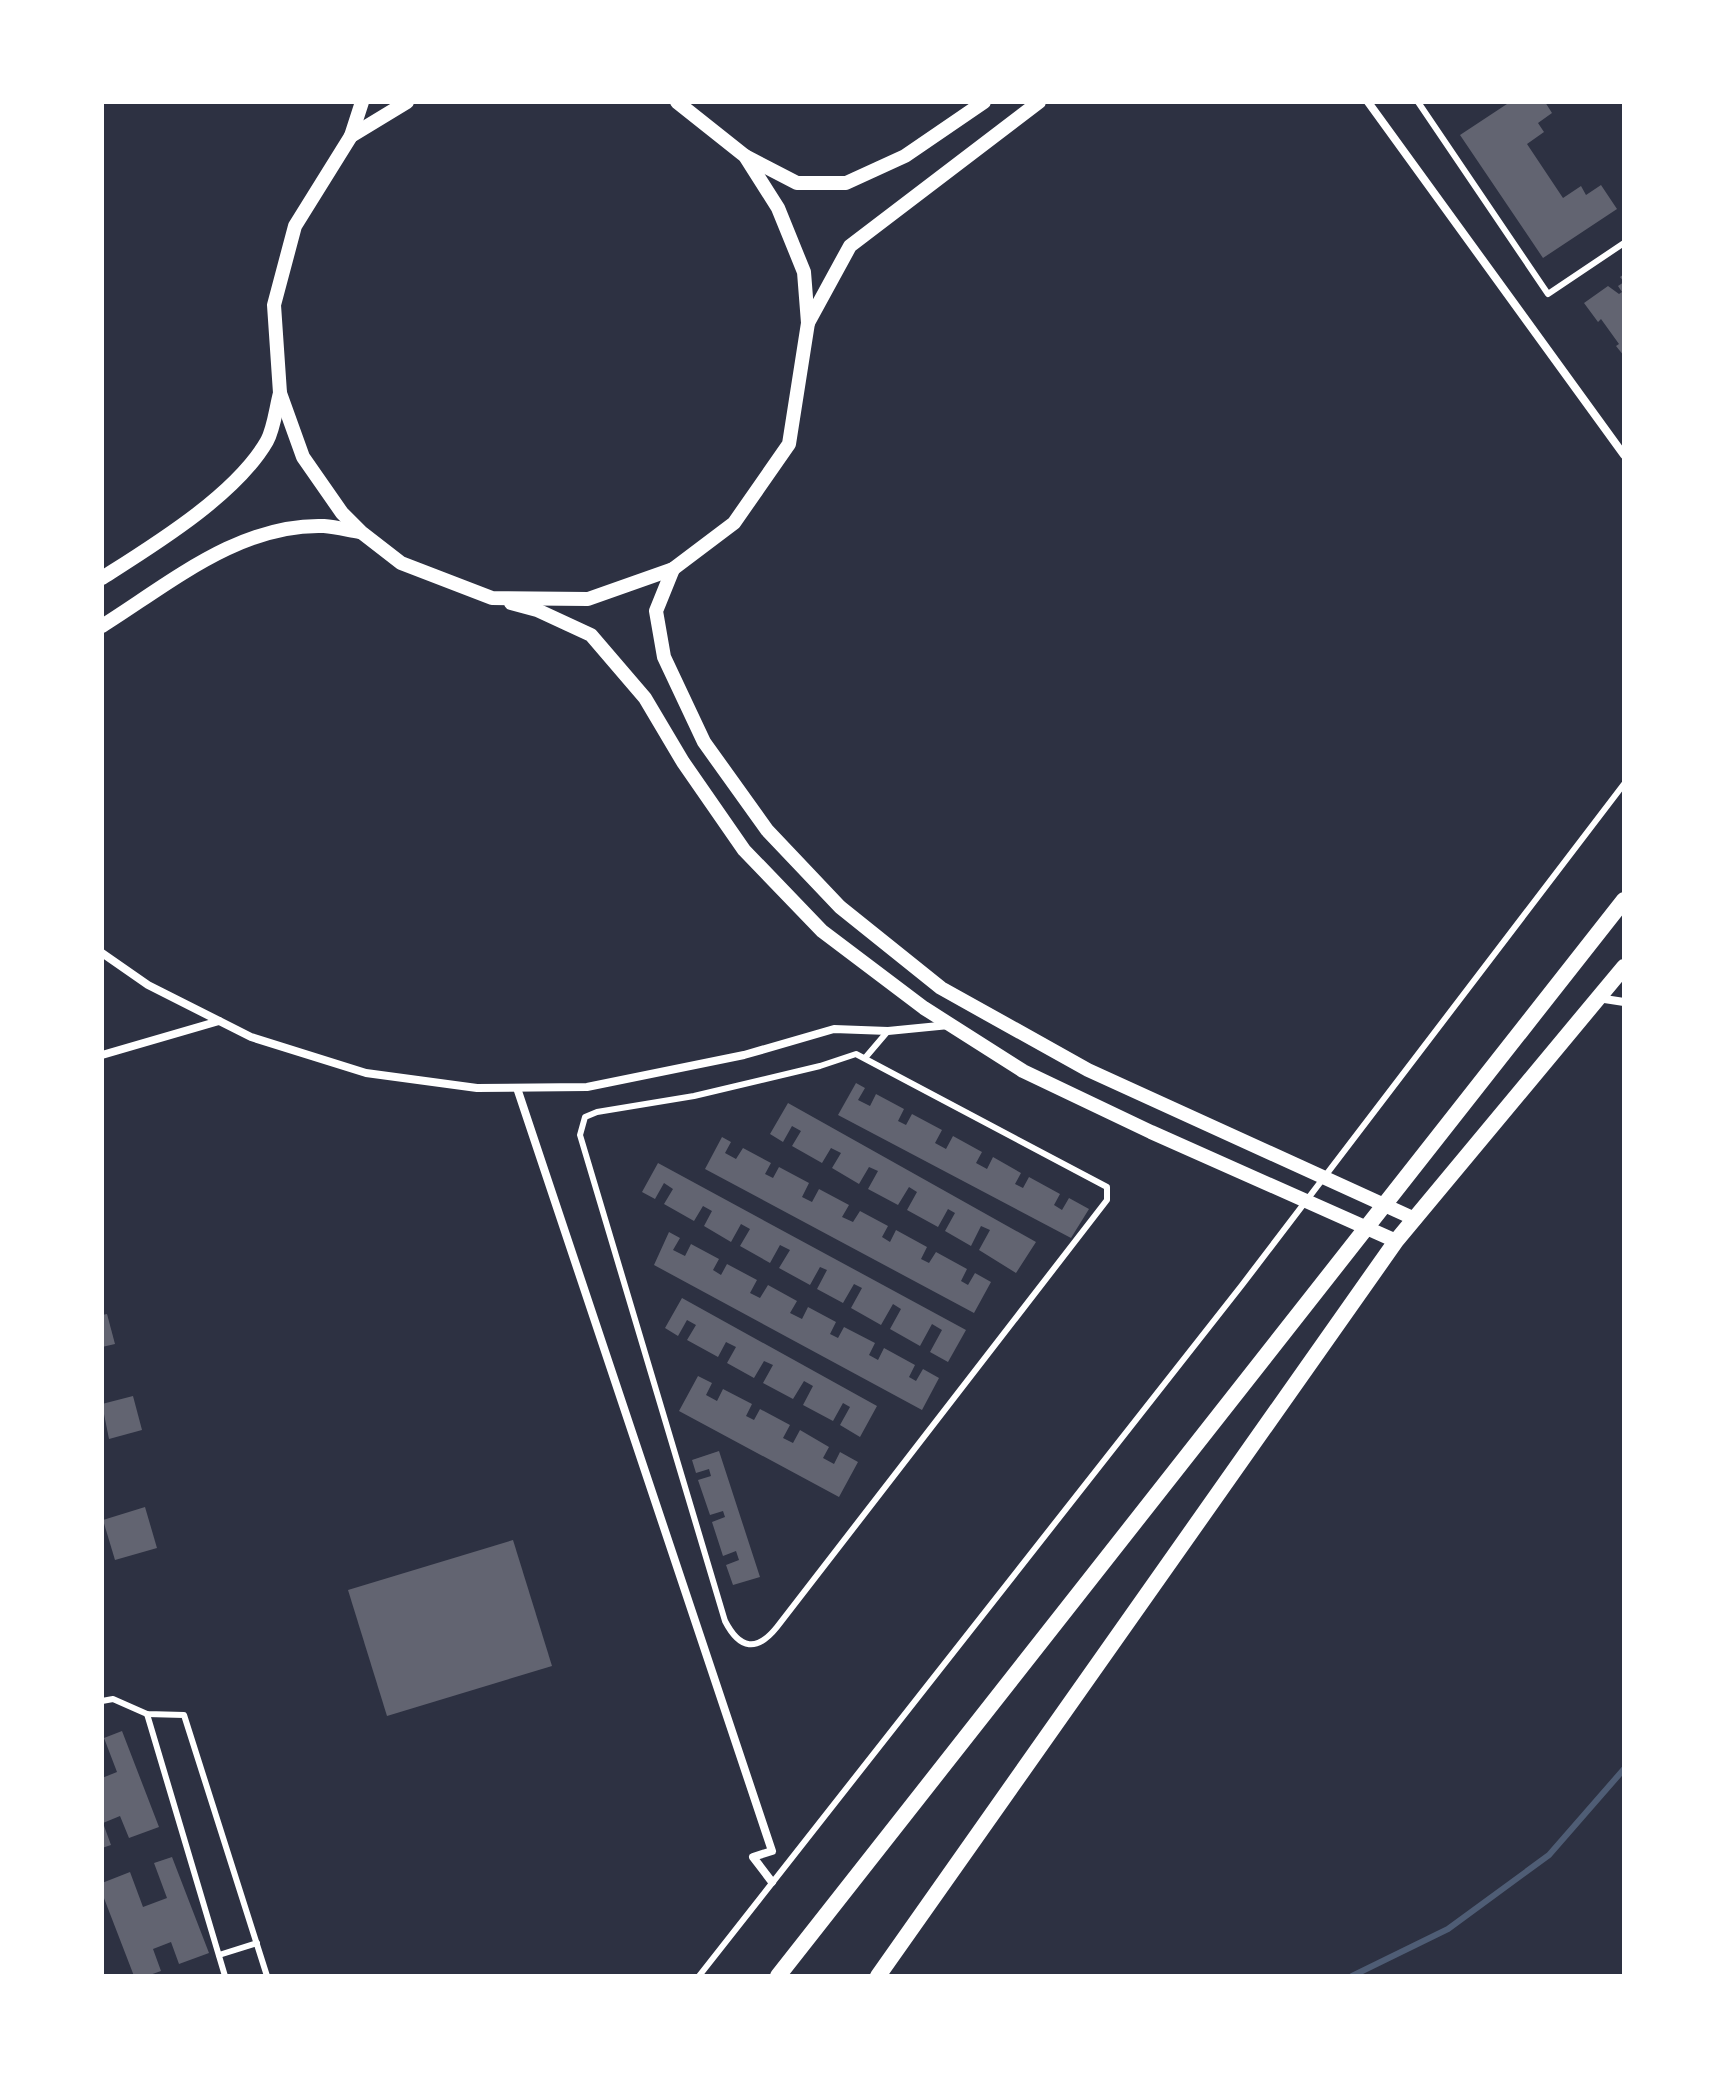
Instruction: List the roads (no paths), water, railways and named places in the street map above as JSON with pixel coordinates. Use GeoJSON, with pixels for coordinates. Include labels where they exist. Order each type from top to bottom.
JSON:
{"type":"FeatureCollection","features":[{"type":"Feature","properties":{"kind":"main road"},"geometry":{"type":"LineString","coordinates":[[778,1976],[1624,900]]}},
{"type":"Feature","properties":{"kind":"main road"},"geometry":{"type":"LineString","coordinates":[[878,1976],[1396,1241],[1624,967]]}},
{"type":"Feature","properties":{"kind":"street"},"geometry":{"type":"LineString","coordinates":[[362,102],[351,136],[295,226],[274,305],[280,393],[303,457],[342,513],[401,563],[492,598],[537,610],[591,635],[645,698],[683,762],[744,850],[822,931],[951,1025],[1023,1071],[1151,1132],[1396,1241]]}},
{"type":"Feature","properties":{"kind":"street"},"geometry":{"type":"LineString","coordinates":[[351,136],[407,102]]}},
{"type":"Feature","properties":{"kind":"street"},"geometry":{"type":"LineString","coordinates":[[677,102],[745,156],[797,183],[846,183],[905,156],[984,102]]}},
{"type":"Feature","properties":{"kind":"street"},"geometry":{"type":"LineString","coordinates":[[808,323],[850,246],[1039,102]]}},
{"type":"Feature","properties":{"kind":"street"},"geometry":{"type":"LineString","coordinates":[[1368,102],[1624,455]]}},
{"type":"Feature","properties":{"kind":"street"},"geometry":{"type":"LineString","coordinates":[[492,598],[588,599],[673,569],[734,523],[789,444],[808,323],[804,272],[778,208],[745,156]]}},
{"type":"Feature","properties":{"kind":"street"},"geometry":{"type":"LineString","coordinates":[[102,578],[165,538],[241,476],[268,439],[280,393]]}},
{"type":"Feature","properties":{"kind":"street"},"geometry":{"type":"LineString","coordinates":[[102,626],[231,545],[267,533],[322,526],[361,532]]}},
{"type":"Feature","properties":{"kind":"street"},"geometry":{"type":"LineString","coordinates":[[673,569],[656,611],[664,657],[704,742],[767,830],[840,907],[941,988],[1088,1070],[1415,1219]]}},
{"type":"Feature","properties":{"kind":"street"},"geometry":{"type":"LineString","coordinates":[[102,953],[148,985],[251,1037],[366,1073],[477,1088],[587,1087],[744,1055],[834,1029],[888,1031],[951,1025]]}},
{"type":"Feature","properties":{"kind":"street"},"geometry":{"type":"LineString","coordinates":[[1598,998],[1624,1002]]}},
{"type":"Feature","properties":{"kind":"street"},"geometry":{"type":"LineString","coordinates":[[102,1055],[219,1021]]}},
{"type":"Feature","properties":{"kind":"street"},"geometry":{"type":"LineString","coordinates":[[517,1088],[772,1851],[753,1857],[772,1882]]}},
{"type":"Feature","properties":{"kind":"lane"},"geometry":{"type":"LineString","coordinates":[[1418,102],[1548,294],[1624,243]]}},
{"type":"Feature","properties":{"kind":"lane"},"geometry":{"type":"LineString","coordinates":[[699,1976],[1306,1201],[1624,784]]}},
{"type":"Feature","properties":{"kind":"lane"},"geometry":{"type":"LineString","coordinates":[[865,1058],[888,1031]]}},
{"type":"Feature","properties":{"kind":"lane"},"geometry":{"type":"LineString","coordinates":[[856,1054],[865,1058],[1107,1187],[1107,1200],[766,1641],[756,1645],[743,1643],[733,1637],[725,1621],[580,1135],[581,1127],[585,1117],[597,1112],[694,1096],[820,1066],[847,1055],[856,1054]]}},
{"type":"Feature","properties":{"kind":"lane"},"geometry":{"type":"LineString","coordinates":[[102,1701],[113,1699],[147,1714],[184,1715],[267,1976]]}},
{"type":"Feature","properties":{"kind":"lane"},"geometry":{"type":"LineString","coordinates":[[147,1714],[225,1976]]}},
{"type":"Feature","properties":{"kind":"lane"},"geometry":{"type":"LineString","coordinates":[[219,1955],[257,1943]]}},
{"type":"Feature","properties":{"kind":"waterway"},"geometry":{"type":"LineString","coordinates":[[1352,1976],[1448,1929],[1549,1855],[1624,1769]]}}]}
